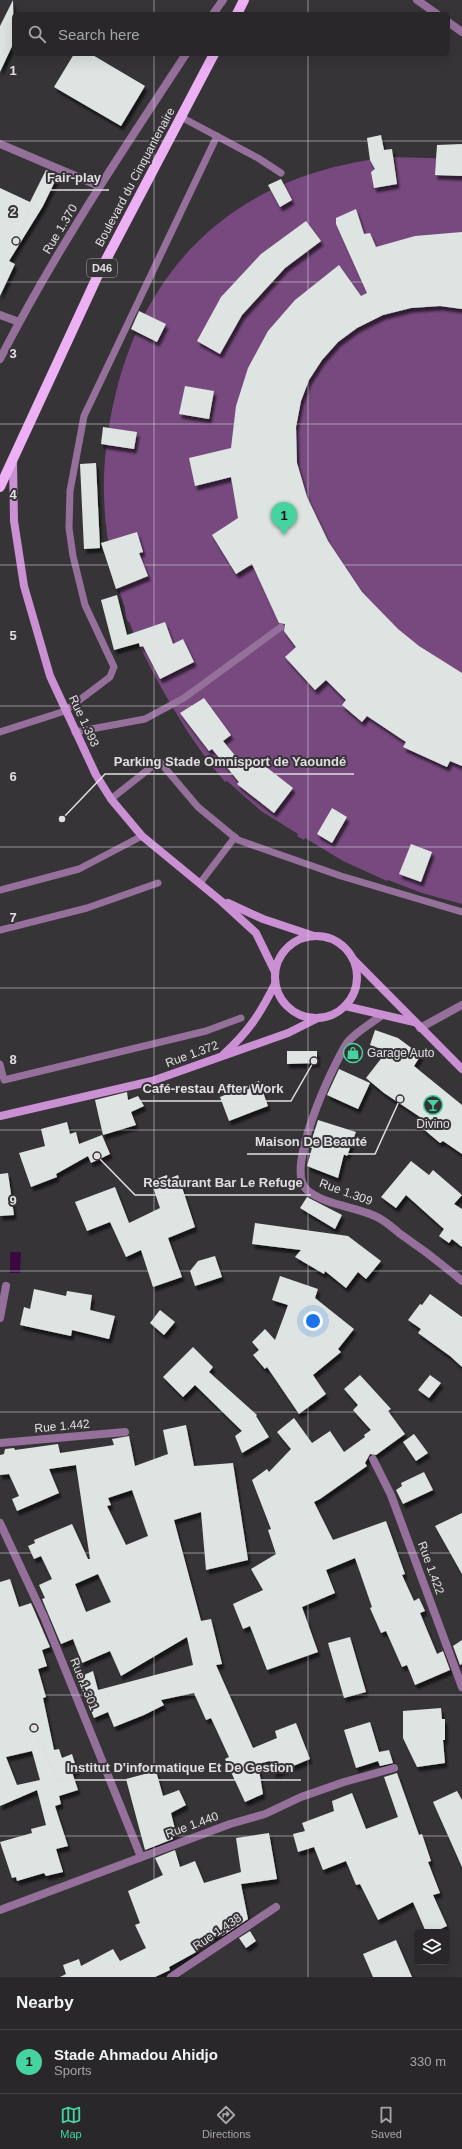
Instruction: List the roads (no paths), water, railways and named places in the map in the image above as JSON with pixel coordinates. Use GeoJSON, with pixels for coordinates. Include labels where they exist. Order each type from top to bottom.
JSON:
{"type":"FeatureCollection","features":[{"type":"Feature","properties":{"kind":"main road"},"geometry":{"type":"LineString","coordinates":[[238,12],[244,0]]}},
{"type":"Feature","properties":{"kind":"main road","name":"Boulevard du Cinquantenaire"},"geometry":{"type":"LineString","coordinates":[[0,487],[98,275],[213,56]]}},
{"type":"Feature","properties":{"kind":"main road","name":"Rue 1.393"},"geometry":{"type":"LineString","coordinates":[[13,461],[14,521],[24,586],[50,676],[96,775],[111,799],[142,836],[222,901],[256,933],[275,972]]}},
{"type":"Feature","properties":{"kind":"main road"},"geometry":{"type":"LineString","coordinates":[[222,901],[263,919],[333,940],[347,950],[352,958],[462,1069]]}},
{"type":"Feature","properties":{"kind":"main road"},"geometry":{"type":"LineString","coordinates":[[316,936],[297,941],[289,946],[280,958],[275,972],[275,984],[280,998],[290,1010],[303,1016],[318,1018],[332,1015],[345,1006],[351,998],[356,983],[355,968],[352,958]]}},
{"type":"Feature","properties":{"kind":"main road"},"geometry":{"type":"LineString","coordinates":[[220,1057],[245,1034],[260,1013],[275,984]]}},
{"type":"Feature","properties":{"kind":"main road"},"geometry":{"type":"LineString","coordinates":[[345,1006],[417,1025]]}},
{"type":"Feature","properties":{"kind":"main road","name":"Rue 1.372"},"geometry":{"type":"LineString","coordinates":[[0,1116],[152,1081],[288,1033],[318,1018]]}},
{"type":"Feature","properties":{"kind":"street"},"geometry":{"type":"LineString","coordinates":[[214,12],[223,0]]}},
{"type":"Feature","properties":{"kind":"street"},"geometry":{"type":"LineString","coordinates":[[417,0],[433,12]]}},
{"type":"Feature","properties":{"kind":"street"},"geometry":{"type":"LineString","coordinates":[[450,23],[462,32]]}},
{"type":"Feature","properties":{"kind":"street","name":"Rue 1.370"},"geometry":{"type":"LineString","coordinates":[[0,359],[19,322],[99,186],[185,56]]}},
{"type":"Feature","properties":{"kind":"street"},"geometry":{"type":"LineString","coordinates":[[0,144],[99,186]]}},
{"type":"Feature","properties":{"kind":"street"},"geometry":{"type":"LineString","coordinates":[[0,315],[19,322]]}},
{"type":"Feature","properties":{"kind":"street"},"geometry":{"type":"LineString","coordinates":[[417,1025],[462,1005]]}},
{"type":"Feature","properties":{"kind":"street","name":"Rue 1.309"},"geometry":{"type":"LineString","coordinates":[[382,1015],[348,1042],[333,1070],[307,1133],[300,1160],[300,1179],[306,1190],[322,1198],[375,1216],[431,1256],[462,1281]]}},
{"type":"Feature","properties":{"kind":"street"},"geometry":{"type":"LineString","coordinates":[[0,1318],[6,1286]]}},
{"type":"Feature","properties":{"kind":"street","name":"Rue 1.442"},"geometry":{"type":"LineString","coordinates":[[0,1443],[125,1432]]}},
{"type":"Feature","properties":{"kind":"street","name":"Rue 1.422"},"geometry":{"type":"LineString","coordinates":[[373,1459],[391,1495],[462,1687]]}},
{"type":"Feature","properties":{"kind":"street","name":"Rue 1.301"},"geometry":{"type":"LineString","coordinates":[[0,1523],[44,1617],[141,1857]]}},
{"type":"Feature","properties":{"kind":"street","name":"Rue 1.440"},"geometry":{"type":"LineString","coordinates":[[0,1910],[141,1857],[265,1814],[301,1797],[344,1782],[394,1768]]}},
{"type":"Feature","properties":{"kind":"street","name":"Rue 1.438"},"geometry":{"type":"LineString","coordinates":[[171,1977],[276,1906]]}},
{"type":"Feature","properties":{"kind":"lane"},"geometry":{"type":"LineString","coordinates":[[181,117],[258,158],[280,173]]}},
{"type":"Feature","properties":{"kind":"lane"},"geometry":{"type":"LineString","coordinates":[[0,732],[65,711],[110,677],[114,667],[85,605],[73,556],[69,528],[70,491],[84,416],[218,136]]}},
{"type":"Feature","properties":{"kind":"lane"},"geometry":{"type":"LineString","coordinates":[[75,732],[145,719],[184,698],[281,627]]}},
{"type":"Feature","properties":{"kind":"lane"},"geometry":{"type":"LineString","coordinates":[[111,799],[159,761],[198,807],[235,837],[341,876],[462,912]]}},
{"type":"Feature","properties":{"kind":"lane"},"geometry":{"type":"LineString","coordinates":[[0,890],[79,869],[142,836]]}},
{"type":"Feature","properties":{"kind":"lane"},"geometry":{"type":"LineString","coordinates":[[200,883],[235,837]]}},
{"type":"Feature","properties":{"kind":"lane"},"geometry":{"type":"LineString","coordinates":[[0,930],[87,908],[158,883]]}},
{"type":"Feature","properties":{"kind":"lane"},"geometry":{"type":"LineString","coordinates":[[0,1064],[2,1081],[206,1030],[240,1018]]}},
{"type":"Feature","properties":{"kind":"place","name":"Fair-play"},"geometry":{"type":"Point","coordinates":[16,241]}},
{"type":"Feature","properties":{"kind":"place","name":"Stade Ahmadou Ahidjo"},"geometry":{"type":"Point","coordinates":[284,535]}},
{"type":"Feature","properties":{"kind":"place","name":"Parking Stade Omnisport de Yaoundé"},"geometry":{"type":"Point","coordinates":[62,819]}},
{"type":"Feature","properties":{"kind":"place","name":"Garage Auto"},"geometry":{"type":"Point","coordinates":[353,1053]}},
{"type":"Feature","properties":{"kind":"place","name":"Café-restau After Work"},"geometry":{"type":"Point","coordinates":[314,1061]}},
{"type":"Feature","properties":{"kind":"place","name":"Maison De Beauté"},"geometry":{"type":"Point","coordinates":[400,1099]}},
{"type":"Feature","properties":{"kind":"place","name":"Divino"},"geometry":{"type":"Point","coordinates":[433,1105]}},
{"type":"Feature","properties":{"kind":"place","name":"Restaurant Bar Le Refuge"},"geometry":{"type":"Point","coordinates":[97,1156]}},
{"type":"Feature","properties":{"kind":"place","name":"Institut D'informatique Et De Gestion"},"geometry":{"type":"Point","coordinates":[34,1728]}}]}
